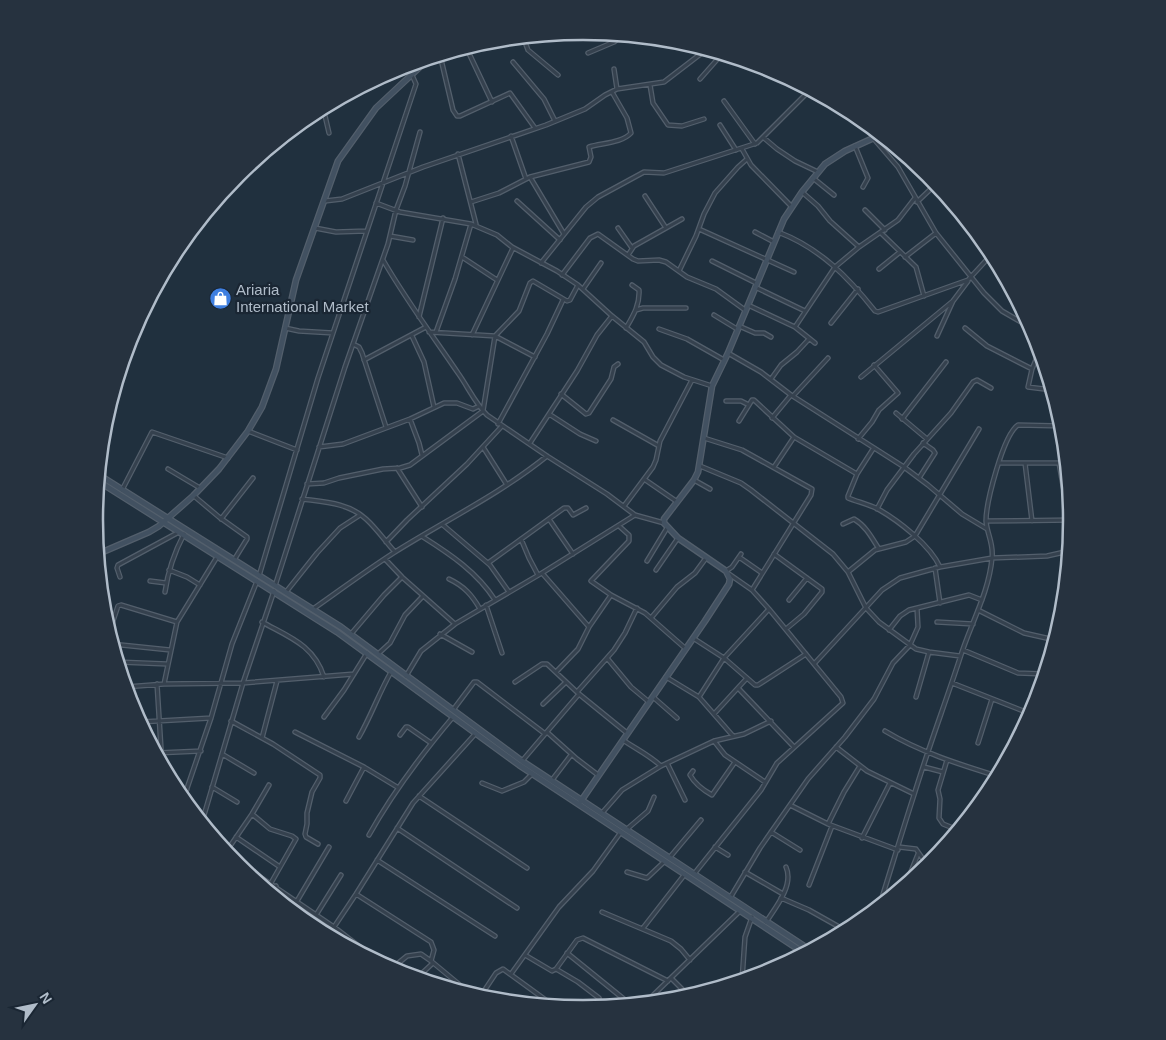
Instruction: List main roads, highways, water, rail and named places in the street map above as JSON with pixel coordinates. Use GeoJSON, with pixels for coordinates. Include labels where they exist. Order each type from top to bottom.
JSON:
{"type":"FeatureCollection","features":[{"type":"Feature","properties":{"kind":"main road"},"geometry":{"type":"LineString","coordinates":[[104,551],[149,532],[166,520],[193,496],[228,459],[248,431],[269,390],[276,369],[296,280],[338,161],[376,108],[417,70]]}},
{"type":"Feature","properties":{"kind":"main road"},"geometry":{"type":"LineString","coordinates":[[581,802],[626,733],[729,584],[730,579],[727,572],[678,538],[665,525],[665,516],[694,480],[700,466],[712,386],[728,353],[778,232],[802,192],[830,160],[874,138]]}},
{"type":"Feature","properties":{"kind":"main road"},"geometry":{"type":"LineString","coordinates":[[105,479],[182,533],[275,588],[453,717],[552,780],[621,832],[797,949]]}},
{"type":"Feature","properties":{"kind":"main road"},"geometry":{"type":"LineString","coordinates":[[104,485],[234,560],[258,578]]}},
{"type":"Feature","properties":{"kind":"main road"},"geometry":{"type":"LineString","coordinates":[[275,588],[286,592],[350,634],[533,774],[602,813],[803,946]]}},
{"type":"Feature","properties":{"kind":"place","name":"Ariaria International Market"},"geometry":{"type":"Point","coordinates":[220,298]}}]}
